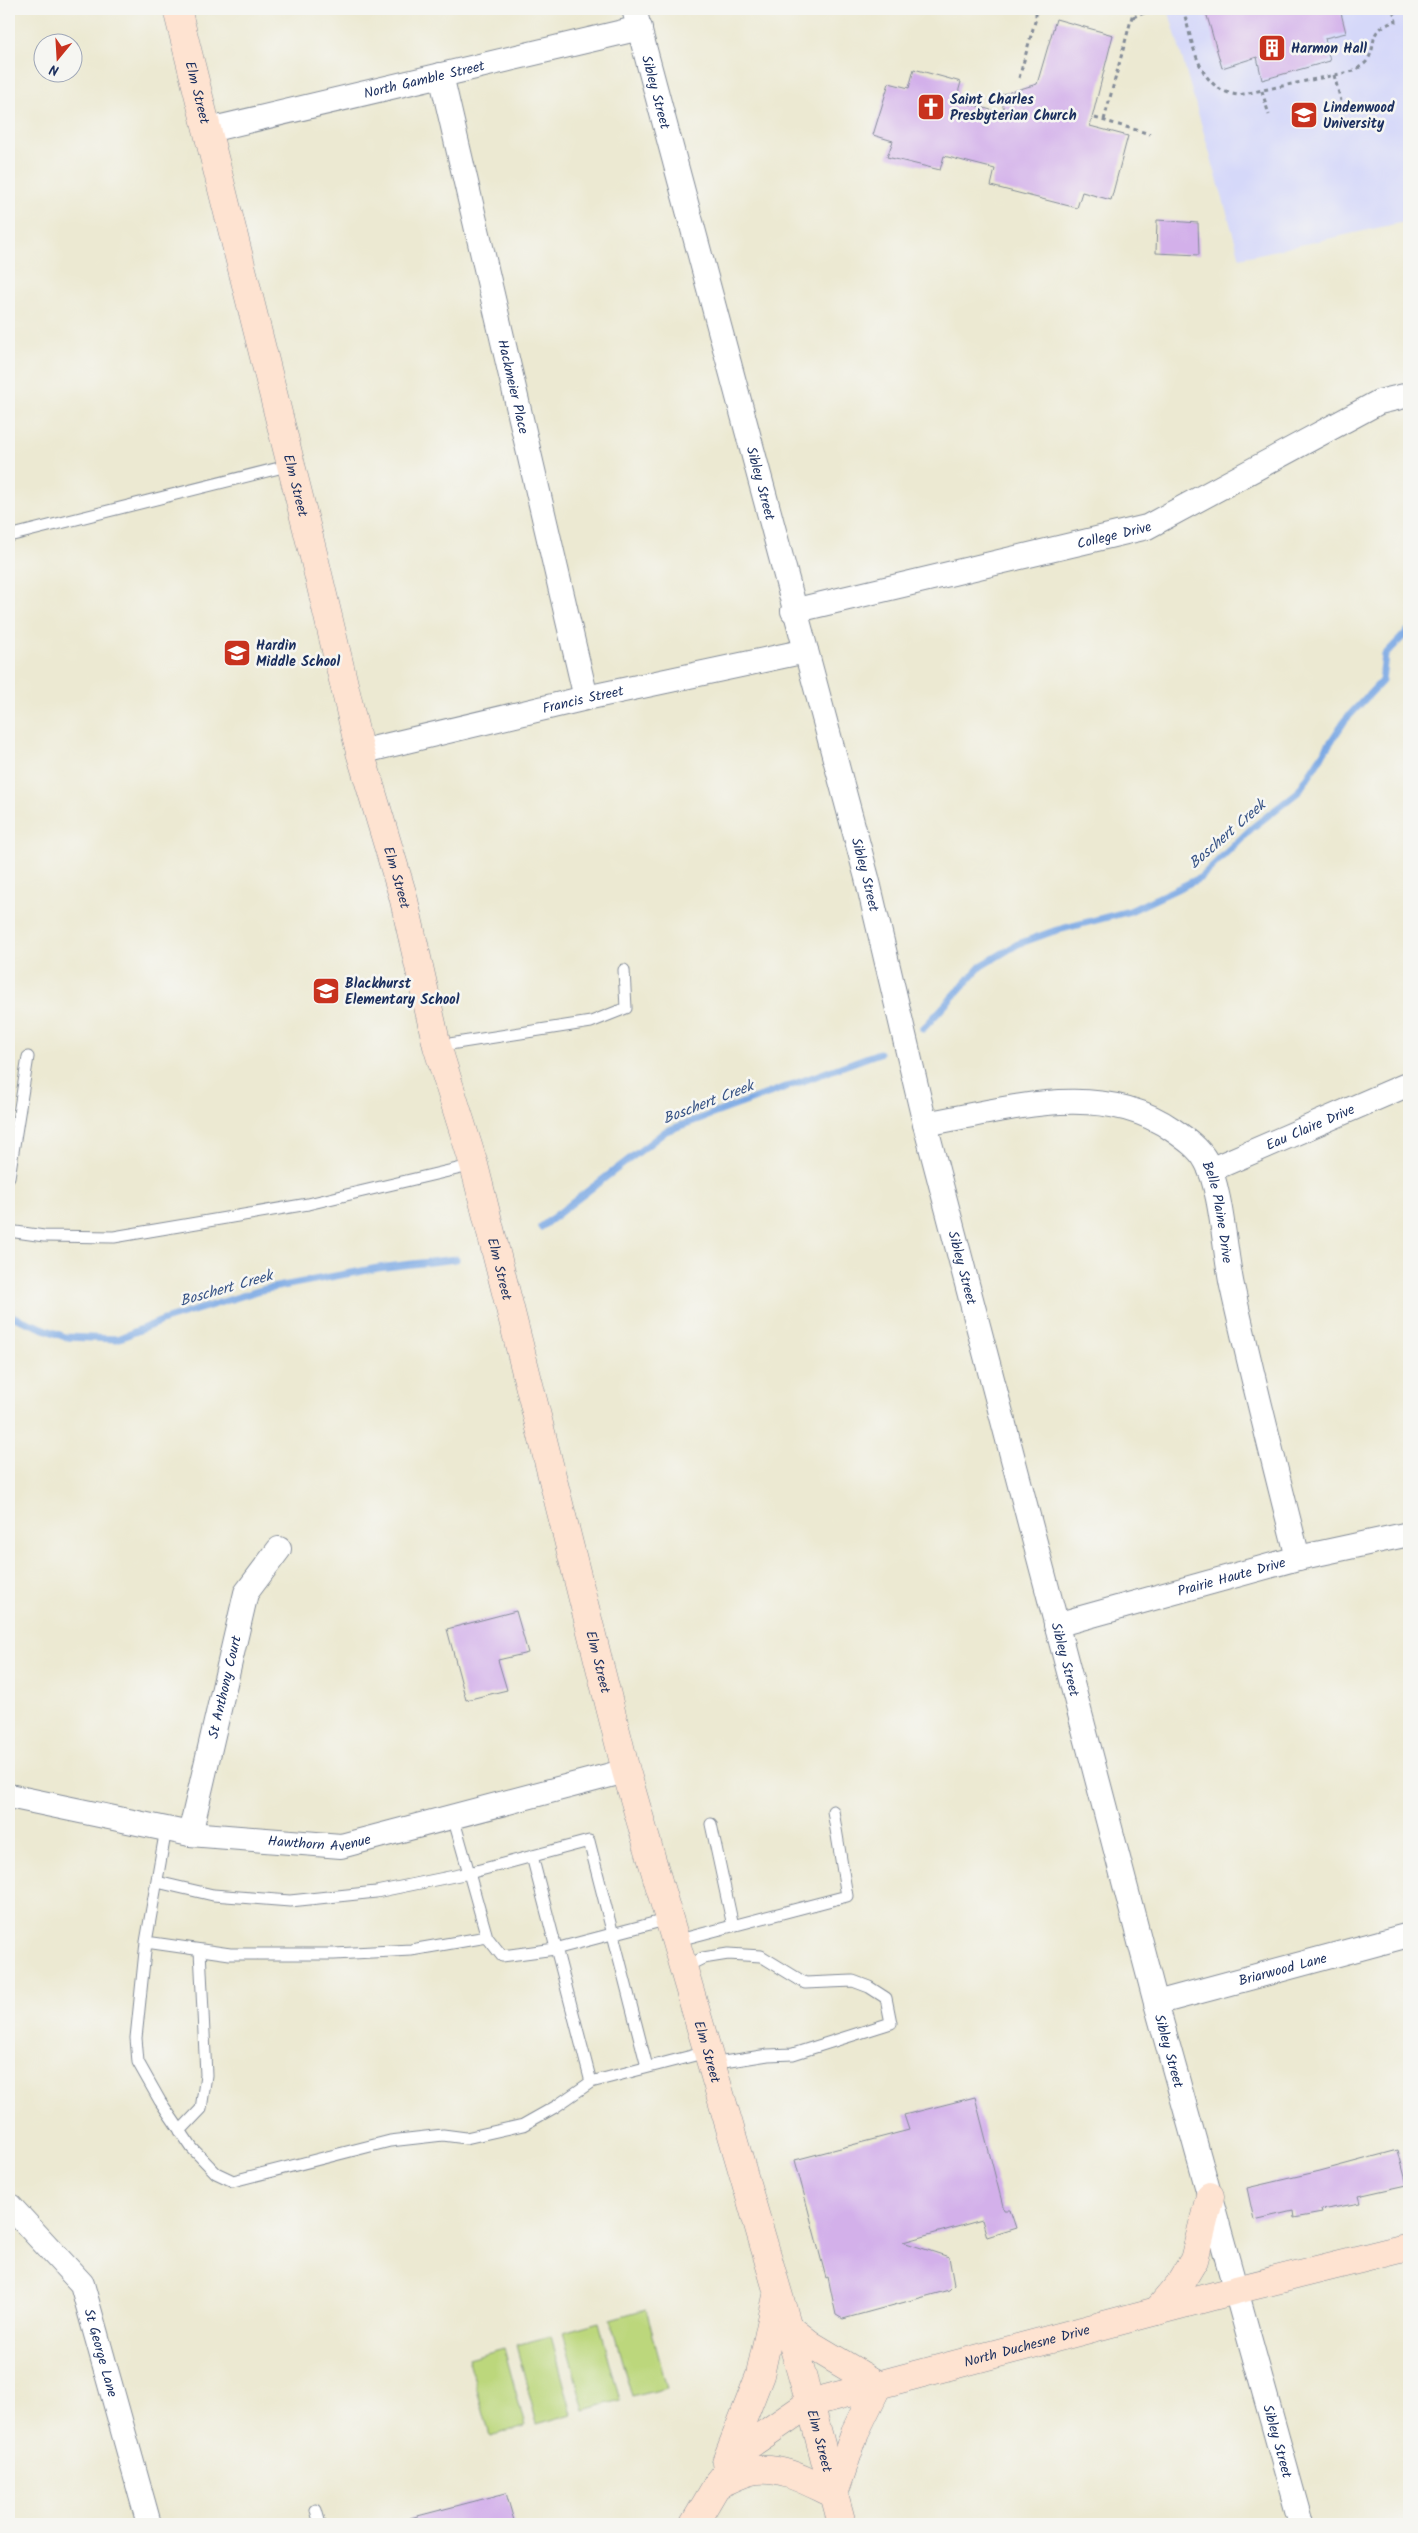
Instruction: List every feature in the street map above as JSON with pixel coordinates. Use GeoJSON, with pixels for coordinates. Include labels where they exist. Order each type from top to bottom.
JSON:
{"type":"FeatureCollection","features":[{"type":"Feature","properties":{"kind":"main road","name":"Elm Street"},"geometry":{"type":"LineString","coordinates":[[177,9],[209,130],[360,752],[403,896],[437,1046],[474,1165],[626,1771],[810,2403],[842,2524]]}},
{"type":"Feature","properties":{"kind":"main road"},"geometry":{"type":"LineString","coordinates":[[1157,2311],[1194,2260],[1210,2196]]}},
{"type":"Feature","properties":{"kind":"main road","name":"North Duchesne Drive"},"geometry":{"type":"LineString","coordinates":[[694,2524],[717,2485],[746,2447],[810,2403],[1236,2290],[1409,2247]]}},
{"type":"Feature","properties":{"kind":"main road"},"geometry":{"type":"LineString","coordinates":[[717,2485],[760,2375],[778,2292]]}},
{"type":"Feature","properties":{"kind":"main road"},"geometry":{"type":"LineString","coordinates":[[717,2485],[756,2470],[774,2471],[798,2477],[834,2494],[855,2432],[878,2385],[811,2345],[788,2327]]}},
{"type":"Feature","properties":{"kind":"street","name":"North Gamble Street"},"geometry":{"type":"LineString","coordinates":[[209,130],[441,75],[639,15]]}},
{"type":"Feature","properties":{"kind":"street","name":"Sibley Street"},"geometry":{"type":"LineString","coordinates":[[639,15],[793,612],[806,651],[867,878],[925,1124],[1056,1625],[1156,2003],[1301,2524]]}},
{"type":"Feature","properties":{"kind":"street","name":"Hackmeier Place"},"geometry":{"type":"LineString","coordinates":[[441,75],[586,698]]}},
{"type":"Feature","properties":{"kind":"street","name":"College Drive"},"geometry":{"type":"LineString","coordinates":[[793,612],[1147,527],[1379,402],[1409,395]]}},
{"type":"Feature","properties":{"kind":"street","name":"Francis Street"},"geometry":{"type":"LineString","coordinates":[[360,752],[586,698],[806,651]]}},
{"type":"Feature","properties":{"kind":"street","name":"Eau Claire Drive"},"geometry":{"type":"LineString","coordinates":[[1210,1170],[1409,1084]]}},
{"type":"Feature","properties":{"kind":"street","name":"Belle Plaine Drive"},"geometry":{"type":"LineString","coordinates":[[925,1124],[1028,1106],[1072,1102],[1108,1103],[1144,1113],[1165,1125],[1196,1148],[1210,1170],[1256,1394],[1298,1558]]}},
{"type":"Feature","properties":{"kind":"street","name":"Prairie Haute Drive"},"geometry":{"type":"LineString","coordinates":[[1056,1625],[1298,1558],[1409,1534]]}},
{"type":"Feature","properties":{"kind":"street","name":"St Anthony Court"},"geometry":{"type":"LineString","coordinates":[[190,1834],[246,1593],[279,1549]]}},
{"type":"Feature","properties":{"kind":"street","name":"Hawthorn Avenue"},"geometry":{"type":"LineString","coordinates":[[9,1796],[190,1834],[341,1846],[626,1771]]}},
{"type":"Feature","properties":{"kind":"street","name":"Briarwood Lane"},"geometry":{"type":"LineString","coordinates":[[1156,2003],[1409,1935]]}},
{"type":"Feature","properties":{"kind":"street","name":"St George Lane"},"geometry":{"type":"LineString","coordinates":[[9,2204],[82,2284],[149,2524]]}},
{"type":"Feature","properties":{"kind":"lane"},"geometry":{"type":"LineString","coordinates":[[9,536],[291,465]]}},
{"type":"Feature","properties":{"kind":"lane"},"geometry":{"type":"LineString","coordinates":[[437,1046],[591,1022],[626,1008],[624,970]]}},
{"type":"Feature","properties":{"kind":"lane"},"geometry":{"type":"LineString","coordinates":[[9,1176],[28,1057]]}},
{"type":"Feature","properties":{"kind":"lane"},"geometry":{"type":"LineString","coordinates":[[9,1231],[44,1236],[114,1237],[308,1204],[474,1165]]}},
{"type":"Feature","properties":{"kind":"lane"},"geometry":{"type":"LineString","coordinates":[[453,1817],[487,1937],[502,1956],[555,1949],[612,1934],[733,1926],[847,1896],[833,1811]]}},
{"type":"Feature","properties":{"kind":"lane"},"geometry":{"type":"LineString","coordinates":[[710,1824],[733,1926]]}},
{"type":"Feature","properties":{"kind":"lane"},"geometry":{"type":"LineString","coordinates":[[166,1829],[146,1942],[136,2038],[138,2062],[192,2148],[216,2173],[233,2181],[390,2141],[443,2135],[466,2138],[524,2125],[555,2107],[590,2082],[647,2067],[709,2058],[792,2054],[891,2023],[886,1998],[869,1987],[853,1982],[806,1983],[761,1956],[728,1954],[714,1956],[683,1968]]}},
{"type":"Feature","properties":{"kind":"lane"},"geometry":{"type":"LineString","coordinates":[[157,1882],[213,1895],[290,1901],[376,1892],[469,1872],[589,1841],[647,2067]]}},
{"type":"Feature","properties":{"kind":"lane"},"geometry":{"type":"LineString","coordinates":[[532,1856],[590,2082]]}},
{"type":"Feature","properties":{"kind":"lane"},"geometry":{"type":"LineString","coordinates":[[146,1942],[230,1954],[334,1954],[411,1950],[487,1937]]}},
{"type":"Feature","properties":{"kind":"lane"},"geometry":{"type":"LineString","coordinates":[[180,2131],[201,2109],[206,2075],[200,1950]]}},
{"type":"Feature","properties":{"kind":"lane"},"geometry":{"type":"LineString","coordinates":[[316,2510],[320,2524]]}},
{"type":"Feature","properties":{"kind":"path"},"geometry":{"type":"LineString","coordinates":[[1019,78],[1036,18],[1036,9]]}},
{"type":"Feature","properties":{"kind":"path"},"geometry":{"type":"LineString","coordinates":[[1104,120],[1134,9]]}},
{"type":"Feature","properties":{"kind":"path"},"geometry":{"type":"LineString","coordinates":[[1132,17],[1155,9]]}},
{"type":"Feature","properties":{"kind":"path"},"geometry":{"type":"LineString","coordinates":[[1183,9],[1203,74],[1212,85],[1228,94],[1239,95],[1354,71],[1366,61],[1376,32],[1382,26],[1396,21],[1393,9]]}},
{"type":"Feature","properties":{"kind":"path"},"geometry":{"type":"LineString","coordinates":[[1334,75],[1341,101]]}},
{"type":"Feature","properties":{"kind":"path"},"geometry":{"type":"LineString","coordinates":[[1262,91],[1269,114]]}},
{"type":"Feature","properties":{"kind":"path"},"geometry":{"type":"LineString","coordinates":[[1095,118],[1150,134]]}},
{"type":"Feature","properties":{"kind":"shaded area","name":"Lindenwood University"},"geometry":{"type":"Polygon","coordinates":[[[1168,9],[1409,9],[1409,221],[1240,258],[1168,9]]]}},
{"type":"Feature","properties":{"kind":"green space"},"geometry":{"type":"Polygon","coordinates":[[[646,2309],[667,2388],[632,2397],[610,2319],[646,2309]]]}},
{"type":"Feature","properties":{"kind":"green space"},"geometry":{"type":"Polygon","coordinates":[[[599,2322],[620,2400],[584,2410],[563,2332],[599,2322]]]}},
{"type":"Feature","properties":{"kind":"green space"},"geometry":{"type":"Polygon","coordinates":[[[551,2336],[572,2414],[537,2424],[516,2345],[551,2336]]]}},
{"type":"Feature","properties":{"kind":"green space"},"geometry":{"type":"Polygon","coordinates":[[[504,2348],[525,2426],[490,2436],[468,2358],[504,2348]]]}},
{"type":"Feature","properties":{"kind":"building","name":"Harmon Hall"},"geometry":{"type":"Polygon","coordinates":[[[1205,9],[1340,9],[1346,33],[1325,38],[1330,61],[1262,80],[1257,57],[1222,68],[1205,9]]]}},
{"type":"Feature","properties":{"kind":"building","name":"Saint Charles Presbyterian Church"},"geometry":{"type":"Polygon","coordinates":[[[1056,19],[1113,35],[1090,126],[1128,136],[1111,200],[1082,192],[1077,208],[991,186],[995,169],[944,156],[940,170],[887,157],[893,141],[873,135],[889,83],[909,88],[914,69],[961,82],[956,100],[1005,114],[1000,95],[1037,84],[1056,19]]]}},
{"type":"Feature","properties":{"kind":"building"},"geometry":{"type":"Polygon","coordinates":[[[1157,220],[1198,223],[1199,255],[1156,253],[1157,220]]]}},
{"type":"Feature","properties":{"kind":"building"},"geometry":{"type":"Polygon","coordinates":[[[516,1611],[528,1653],[498,1660],[507,1690],[466,1700],[447,1629],[516,1611]]]}},
{"type":"Feature","properties":{"kind":"building"},"geometry":{"type":"Polygon","coordinates":[[[975,2097],[1004,2210],[1010,2210],[1016,2228],[987,2237],[982,2220],[903,2242],[949,2257],[954,2285],[949,2290],[843,2319],[836,2315],[828,2277],[826,2278],[795,2160],[909,2130],[904,2115],[975,2097]]]}},
{"type":"Feature","properties":{"kind":"building"},"geometry":{"type":"Polygon","coordinates":[[[1398,2150],[1407,2185],[1358,2196],[1360,2203],[1321,2210],[1322,2213],[1294,2218],[1293,2211],[1254,2220],[1247,2188],[1398,2150]]]}},
{"type":"Feature","properties":{"kind":"building"},"geometry":{"type":"Polygon","coordinates":[[[506,2493],[515,2524],[411,2524],[410,2518],[506,2493]]]}},
{"type":"Feature","properties":{"kind":"waterway","name":"Boschert Creek"},"geometry":{"type":"LineString","coordinates":[[923,1029],[981,966],[1018,944],[1054,931],[1130,911],[1200,878],[1252,828],[1298,792],[1345,720],[1382,681],[1385,655],[1409,630]]}},
{"type":"Feature","properties":{"kind":"waterway","name":"Boschert Creek"},"geometry":{"type":"LineString","coordinates":[[541,1227],[666,1131],[879,1053]]}},
{"type":"Feature","properties":{"kind":"waterway","name":"Boschert Creek"},"geometry":{"type":"LineString","coordinates":[[9,1315],[65,1337],[117,1339],[164,1320],[261,1290],[378,1268],[456,1259]]}},
{"type":"Feature","properties":{"kind":"place","name":"Harmon Hall"},"geometry":{"type":"Point","coordinates":[1272,48]}},
{"type":"Feature","properties":{"kind":"place","name":"Saint Charles Presbyterian Church"},"geometry":{"type":"Point","coordinates":[931,107]}},
{"type":"Feature","properties":{"kind":"place","name":"Lindenwood University"},"geometry":{"type":"Point","coordinates":[1304,115]}},
{"type":"Feature","properties":{"kind":"place","name":"Hardin Middle School"},"geometry":{"type":"Point","coordinates":[237,653]}},
{"type":"Feature","properties":{"kind":"place","name":"Blackhurst Elementary School"},"geometry":{"type":"Point","coordinates":[326,991]}}]}
